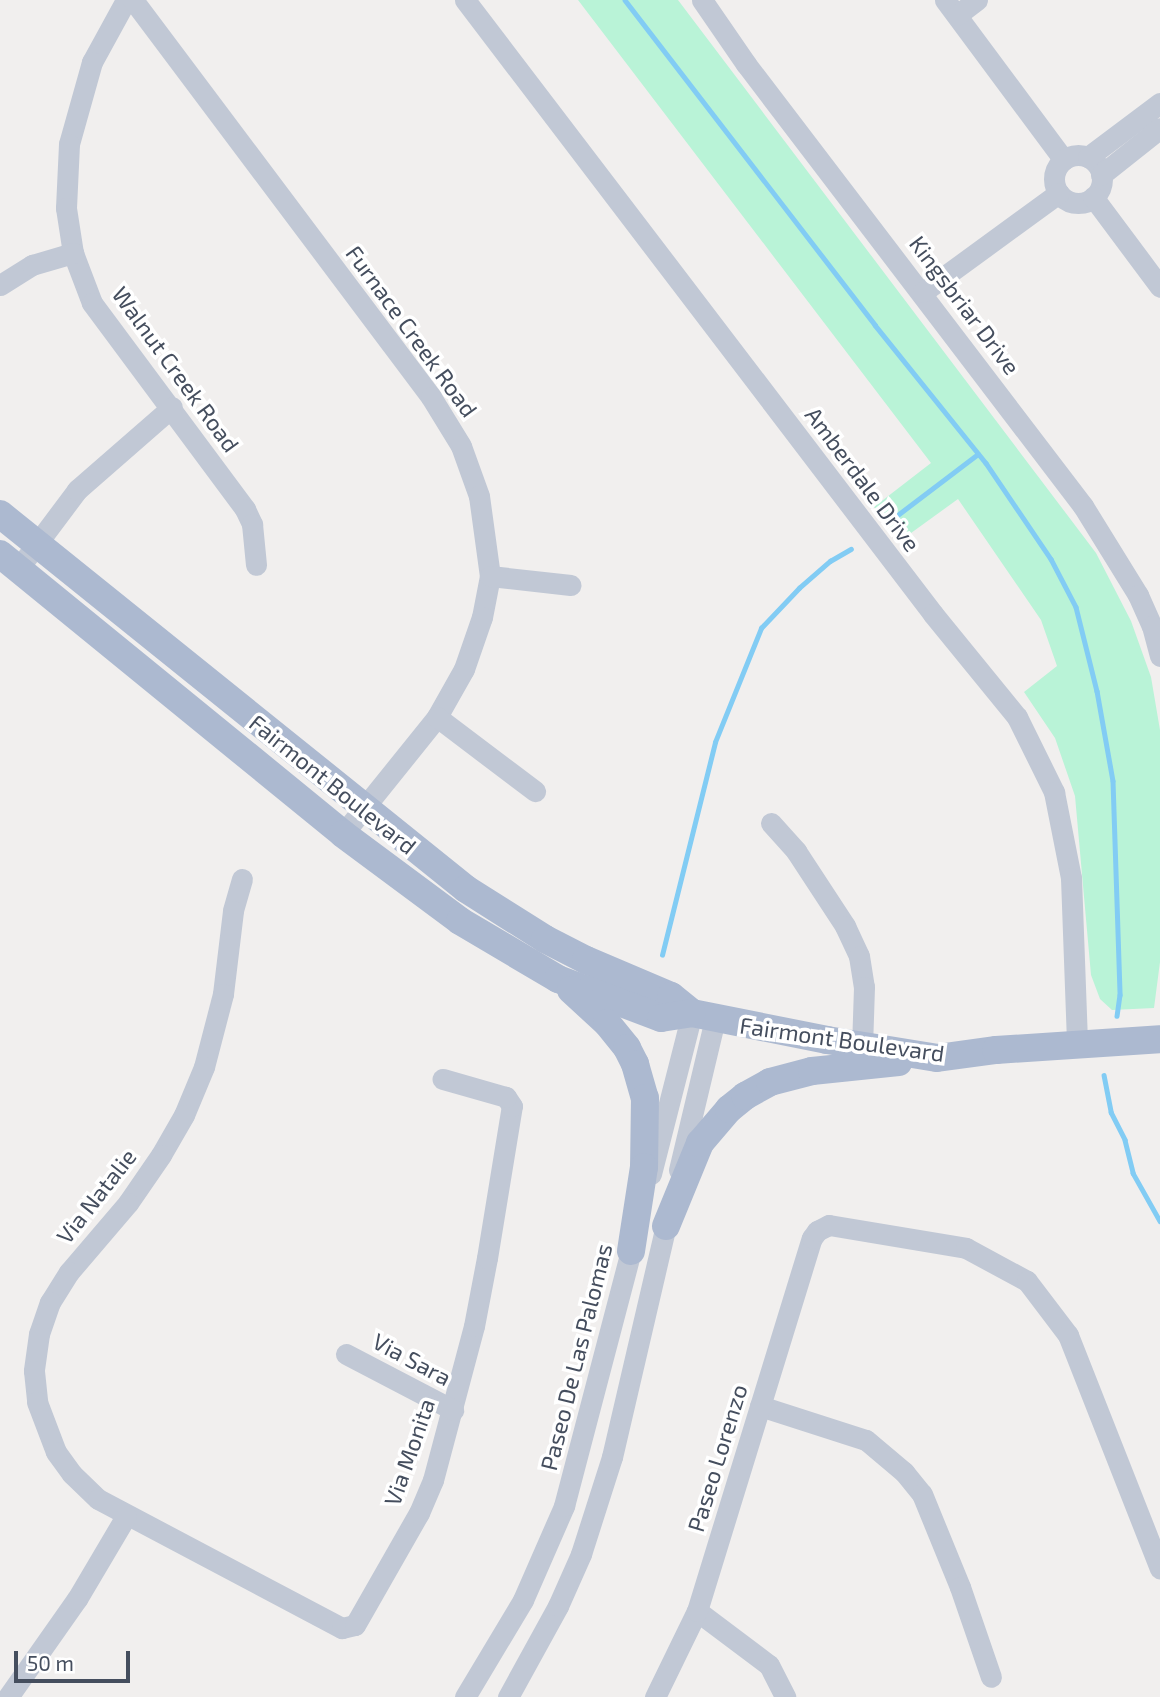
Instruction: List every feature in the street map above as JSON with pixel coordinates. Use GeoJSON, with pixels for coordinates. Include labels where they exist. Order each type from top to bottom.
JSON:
{"type":"FeatureCollection","features":[{"type":"Feature","properties":{"kind":"main road","name":"Fairmont Boulevard"},"geometry":{"type":"LineString","coordinates":[[0,514],[466,889],[502,913],[586,960],[671,996],[703,1016]]}},
{"type":"Feature","properties":{"kind":"main road","name":"Fairmont Boulevard"},"geometry":{"type":"LineString","coordinates":[[9,561],[344,834],[460,921],[558,979],[661,1018],[703,1016],[937,1058],[996,1050],[1160,1039]]}},
{"type":"Feature","properties":{"kind":"main road"},"geometry":{"type":"LineString","coordinates":[[558,979],[617,1034],[635,1065],[641,1082],[646,1114],[644,1167],[631,1251]]}},
{"type":"Feature","properties":{"kind":"main road"},"geometry":{"type":"LineString","coordinates":[[666,1226],[700,1143],[729,1109],[745,1096],[770,1082],[812,1071],[937,1058]]}},
{"type":"Feature","properties":{"kind":"street","name":"Walnut Creek Road"},"geometry":{"type":"LineString","coordinates":[[126,0],[92,62],[69,144],[66,208],[73,253],[92,303],[172,407],[245,509],[254,532],[256,565]]}},
{"type":"Feature","properties":{"kind":"street","name":"Furnace Creek Road"},"geometry":{"type":"LineString","coordinates":[[132,0],[443,417],[461,446],[479,496],[490,576],[482,617],[464,669],[438,717],[344,834]]}},
{"type":"Feature","properties":{"kind":"street","name":"Amberdale Drive"},"geometry":{"type":"LineString","coordinates":[[465,0],[924,603],[1017,717],[1054,792],[1071,878],[1077,1045]]}},
{"type":"Feature","properties":{"kind":"street","name":"Kingsbriar Drive"},"geometry":{"type":"LineString","coordinates":[[702,0],[746,64],[923,292],[1083,506],[1138,595],[1152,626],[1160,656]]}},
{"type":"Feature","properties":{"kind":"street"},"geometry":{"type":"LineString","coordinates":[[976,0],[951,8],[1064,160]]}},
{"type":"Feature","properties":{"kind":"street"},"geometry":{"type":"LineString","coordinates":[[1088,157],[1160,103]]}},
{"type":"Feature","properties":{"kind":"street"},"geometry":{"type":"LineString","coordinates":[[1101,175],[1160,128]]}},
{"type":"Feature","properties":{"kind":"street"},"geometry":{"type":"LineString","coordinates":[[1076,155],[1088,157],[1099,168],[1101,186],[1093,197],[1075,202],[1059,193],[1055,176],[1064,160],[1076,155]]}},
{"type":"Feature","properties":{"kind":"street"},"geometry":{"type":"LineString","coordinates":[[923,292],[1059,193]]}},
{"type":"Feature","properties":{"kind":"street"},"geometry":{"type":"LineString","coordinates":[[1093,197],[1160,287]]}},
{"type":"Feature","properties":{"kind":"street"},"geometry":{"type":"LineString","coordinates":[[0,285],[32,265],[73,253]]}},
{"type":"Feature","properties":{"kind":"street"},"geometry":{"type":"LineString","coordinates":[[9,561],[36,542],[77,490],[172,407]]}},
{"type":"Feature","properties":{"kind":"street"},"geometry":{"type":"LineString","coordinates":[[490,576],[570,585]]}},
{"type":"Feature","properties":{"kind":"street"},"geometry":{"type":"LineString","coordinates":[[438,717],[535,791]]}},
{"type":"Feature","properties":{"kind":"street"},"geometry":{"type":"LineString","coordinates":[[771,823],[803,862],[845,926],[859,956],[864,987],[862,1046]]}},
{"type":"Feature","properties":{"kind":"street","name":"Via Natalie"},"geometry":{"type":"LineString","coordinates":[[125,1516],[92,1494],[72,1475],[56,1452],[37,1402],[34,1371],[39,1334],[50,1302],[69,1272],[128,1203],[184,1115],[204,1067],[216,1025],[229,958],[233,911],[242,879]]}},
{"type":"Feature","properties":{"kind":"street"},"geometry":{"type":"LineString","coordinates":[[508,1697],[558,1606],[581,1554],[612,1457],[666,1226],[703,1016]]}},
{"type":"Feature","properties":{"kind":"street","name":"Paseo De Las Palomas"},"geometry":{"type":"LineString","coordinates":[[465,1697],[523,1600],[564,1506],[631,1251],[703,1016]]}},
{"type":"Feature","properties":{"kind":"street","name":"Via Monita"},"geometry":{"type":"LineString","coordinates":[[125,1516],[342,1628],[355,1625],[419,1513],[433,1480],[474,1326],[512,1106],[506,1097],[443,1079]]}},
{"type":"Feature","properties":{"kind":"street","name":"Paseo Lorenzo"},"geometry":{"type":"LineString","coordinates":[[655,1697],[697,1611],[812,1238],[817,1231],[830,1225],[966,1248],[1027,1281],[1068,1335],[1160,1568]]}},
{"type":"Feature","properties":{"kind":"street","name":"Via Sara"},"geometry":{"type":"LineString","coordinates":[[346,1354],[453,1410]]}},
{"type":"Feature","properties":{"kind":"street"},"geometry":{"type":"LineString","coordinates":[[760,1406],[866,1440],[904,1472],[922,1494],[960,1587],[991,1677]]}},
{"type":"Feature","properties":{"kind":"street"},"geometry":{"type":"LineString","coordinates":[[8,1697],[70,1610],[125,1516]]}},
{"type":"Feature","properties":{"kind":"street"},"geometry":{"type":"LineString","coordinates":[[697,1611],[769,1665],[785,1697]]}},
{"type":"Feature","properties":{"kind":"green space"},"geometry":{"type":"Polygon","coordinates":[[[578,0],[678,0],[1096,553],[1131,621],[1151,677],[1160,730],[1160,962],[1154,1008],[1112,1010],[1100,999],[1091,975],[1075,796],[1055,738],[1024,692],[1057,666],[1041,620],[958,499],[900,541],[874,507],[931,463],[578,0]]]}},
{"type":"Feature","properties":{"kind":"waterway"},"geometry":{"type":"LineString","coordinates":[[625,0],[875,325],[986,463],[1051,559],[1076,607],[1097,691],[1113,781],[1120,995],[1117,1016]]}},
{"type":"Feature","properties":{"kind":"waterway"},"geometry":{"type":"LineString","coordinates":[[891,520],[978,454]]}},
{"type":"Feature","properties":{"kind":"waterway"},"geometry":{"type":"LineString","coordinates":[[662,955],[715,742],[761,628],[799,588],[830,561],[851,549]]}},
{"type":"Feature","properties":{"kind":"waterway"},"geometry":{"type":"LineString","coordinates":[[1104,1075],[1111,1112],[1125,1140],[1133,1173],[1160,1221]]}}]}
